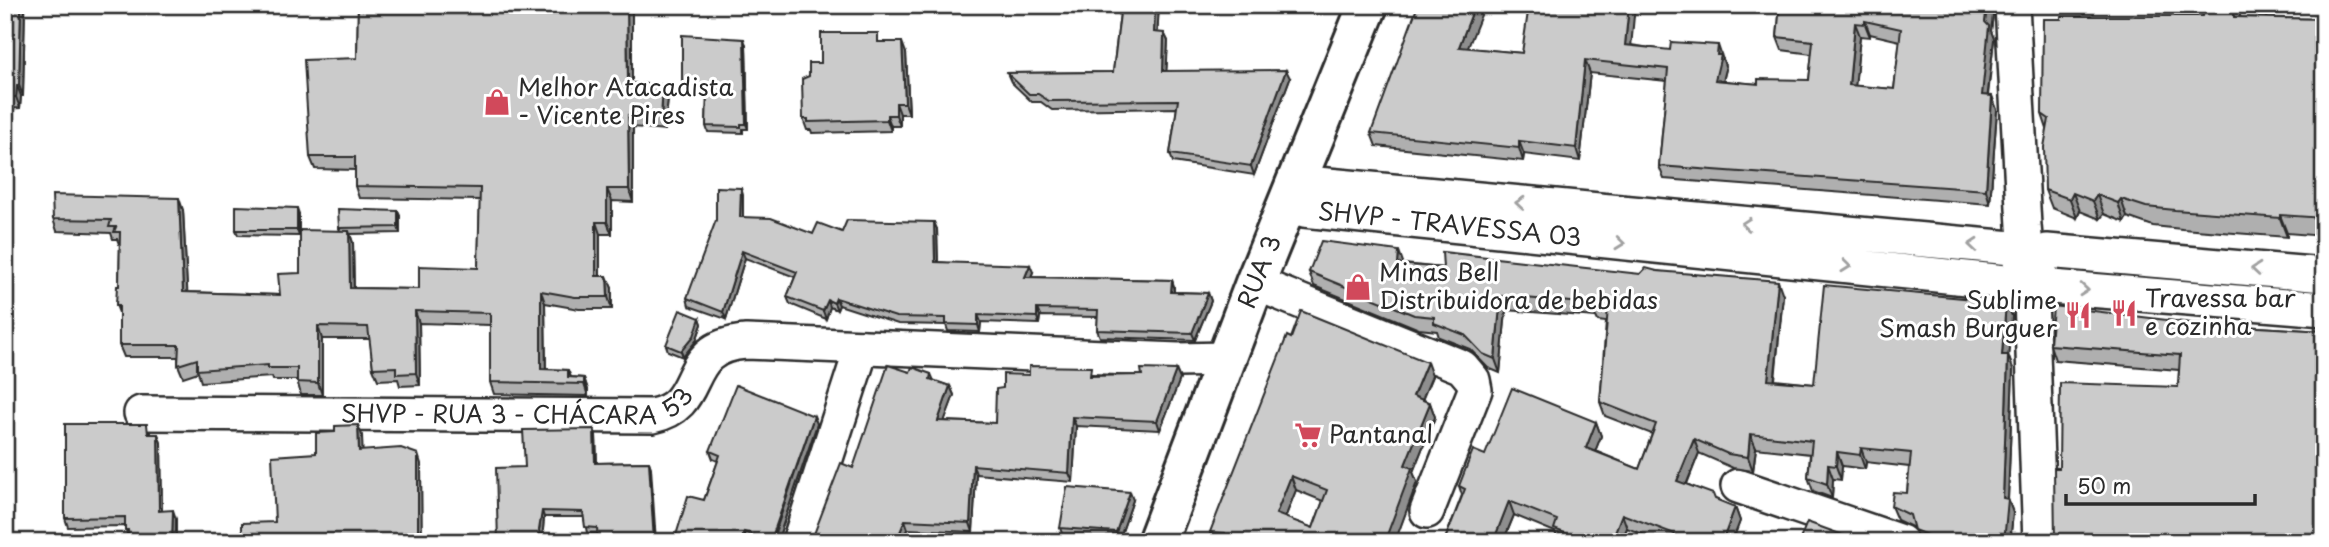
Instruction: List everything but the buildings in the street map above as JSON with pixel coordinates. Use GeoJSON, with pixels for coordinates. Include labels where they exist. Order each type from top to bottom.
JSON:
{"type":"FeatureCollection","features":[{"type":"Feature","properties":{"kind":"main road","name":"RUA 3"},"geometry":{"type":"LineString","coordinates":[[1157,542],[1289,196],[1368,5]]}},
{"type":"Feature","properties":{"kind":"street"},"geometry":{"type":"LineString","coordinates":[[2012,5],[2031,298],[2040,542]]}},
{"type":"Feature","properties":{"kind":"street"},"geometry":{"type":"LineString","coordinates":[[2280,5],[2324,6]]}},
{"type":"Feature","properties":{"kind":"street","name":"SHVP - TRAVESSA 03"},"geometry":{"type":"LineString","coordinates":[[1289,196],[1304,210],[1317,212],[2015,283],[2047,251],[2324,275]]}},
{"type":"Feature","properties":{"kind":"street"},"geometry":{"type":"LineString","coordinates":[[2028,269],[2052,287],[2324,309]]}},
{"type":"Feature","properties":{"kind":"street"},"geometry":{"type":"LineString","coordinates":[[1255,283],[1437,356],[1469,374],[1475,390],[1427,511]]}},
{"type":"Feature","properties":{"kind":"street","name":"SHVP - RUA 3 - CHÁCARA 53"},"geometry":{"type":"LineString","coordinates":[[141,413],[652,415],[666,413],[675,407],[703,359],[716,347],[746,342],[1178,360],[1226,359]]}},
{"type":"Feature","properties":{"kind":"street"},"geometry":{"type":"LineString","coordinates":[[799,542],[862,347]]}},
{"type":"Feature","properties":{"kind":"street"},"geometry":{"type":"LineString","coordinates":[[1738,486],[1901,542]]}},
{"type":"Feature","properties":{"kind":"place","name":"Melhor Atacadista - Vicente Pires"},"geometry":{"type":"Point","coordinates":[497,102]}},
{"type":"Feature","properties":{"kind":"place","name":"Minas Bell Distribuidora de bebidas"},"geometry":{"type":"Point","coordinates":[1358,287]}},
{"type":"Feature","properties":{"kind":"place","name":"Travessa bar e cozinha"},"geometry":{"type":"Point","coordinates":[2124,313]}},
{"type":"Feature","properties":{"kind":"place","name":"Sublime Smash Burguer"},"geometry":{"type":"Point","coordinates":[2078,315]}},
{"type":"Feature","properties":{"kind":"place","name":"Pantanal"},"geometry":{"type":"Point","coordinates":[1308,435]}}]}
